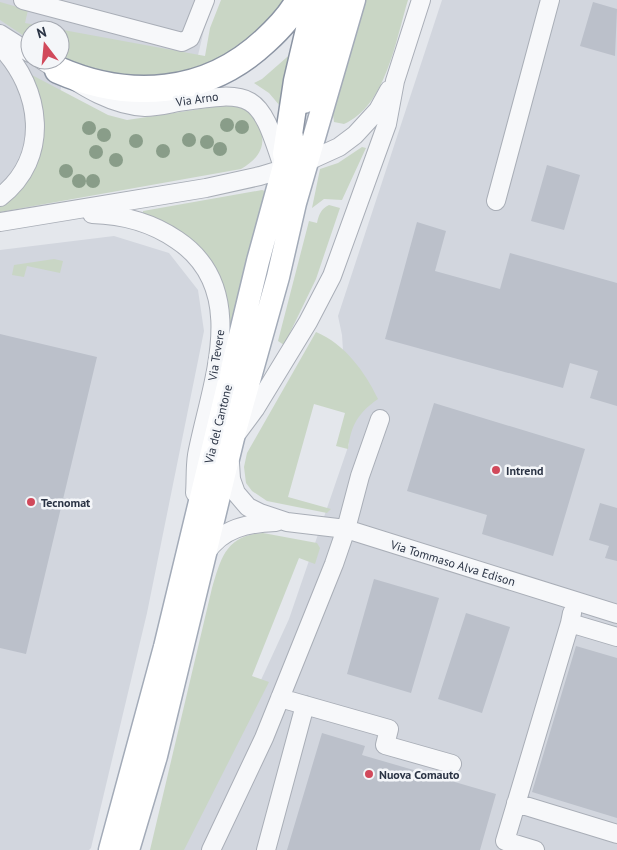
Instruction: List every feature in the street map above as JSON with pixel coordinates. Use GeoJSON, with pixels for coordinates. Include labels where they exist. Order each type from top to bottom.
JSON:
{"type":"FeatureCollection","features":[{"type":"Feature","properties":{"kind":"highway"},"geometry":{"type":"LineString","coordinates":[[62,70],[94,84],[128,89],[162,89],[198,81],[232,66],[259,47],[280,26],[299,0]]}},
{"type":"Feature","properties":{"kind":"highway"},"geometry":{"type":"LineString","coordinates":[[292,162],[297,80],[316,0]]}},
{"type":"Feature","properties":{"kind":"main road","name":"Via del Cantone"},"geometry":{"type":"LineString","coordinates":[[114,849],[156,756],[232,445],[278,277],[295,203],[292,162],[306,95],[332,0]]}},
{"type":"Feature","properties":{"kind":"main road","name":"Via del Cantone"},"geometry":{"type":"LineString","coordinates":[[114,849],[272,206],[292,162],[354,0]]}},
{"type":"Feature","properties":{"kind":"main road"},"geometry":{"type":"LineString","coordinates":[[136,850],[156,756]]}},
{"type":"Feature","properties":{"kind":"street"},"geometry":{"type":"LineString","coordinates":[[23,0],[182,42],[190,38],[200,1]]}},
{"type":"Feature","properties":{"kind":"street","name":"Via del Cantone"},"geometry":{"type":"LineString","coordinates":[[232,445],[303,330],[332,276],[387,124],[395,81],[421,0]]}},
{"type":"Feature","properties":{"kind":"street"},"geometry":{"type":"LineString","coordinates":[[496,201],[550,0]]}},
{"type":"Feature","properties":{"kind":"street"},"geometry":{"type":"LineString","coordinates":[[0,34],[20,47]]}},
{"type":"Feature","properties":{"kind":"street"},"geometry":{"type":"LineString","coordinates":[[0,46],[26,82],[34,107],[36,130],[33,150],[24,172],[0,197]]}},
{"type":"Feature","properties":{"kind":"street","name":"Via Arno"},"geometry":{"type":"LineString","coordinates":[[58,70],[95,93],[117,103],[146,107],[227,95],[247,99],[256,105],[265,116],[292,162]]}},
{"type":"Feature","properties":{"kind":"street","name":"Via del Cantone"},"geometry":{"type":"LineString","coordinates":[[292,162],[339,147],[355,135],[378,110],[395,81]]}},
{"type":"Feature","properties":{"kind":"street","name":"Via Tevere"},"geometry":{"type":"LineString","coordinates":[[0,222],[206,188],[260,176],[292,162]]}},
{"type":"Feature","properties":{"kind":"street","name":"Via Tevere"},"geometry":{"type":"LineString","coordinates":[[51,214],[105,214],[141,220],[159,228],[192,252],[201,262],[213,284],[218,301],[221,330],[219,350],[197,458],[193,525]]}},
{"type":"Feature","properties":{"kind":"street"},"geometry":{"type":"LineString","coordinates":[[211,850],[264,738],[280,698],[346,529],[360,476],[380,419]]}},
{"type":"Feature","properties":{"kind":"street","name":"Via Tommaso Alva Edison"},"geometry":{"type":"LineString","coordinates":[[232,445],[231,479],[242,500],[254,510],[287,522]]}},
{"type":"Feature","properties":{"kind":"street","name":"Via Tommaso Alva Edison"},"geometry":{"type":"LineString","coordinates":[[203,563],[206,552],[210,547],[233,529],[252,523],[287,522],[346,529],[617,614]]}},
{"type":"Feature","properties":{"kind":"street"},"geometry":{"type":"LineString","coordinates":[[535,850],[505,841],[576,601]]}},
{"type":"Feature","properties":{"kind":"street"},"geometry":{"type":"LineString","coordinates":[[570,623],[617,637]]}},
{"type":"Feature","properties":{"kind":"street"},"geometry":{"type":"LineString","coordinates":[[280,698],[389,729],[385,745],[452,764]]}},
{"type":"Feature","properties":{"kind":"street"},"geometry":{"type":"LineString","coordinates":[[266,850],[305,705]]}},
{"type":"Feature","properties":{"kind":"street"},"geometry":{"type":"LineString","coordinates":[[516,803],[617,834]]}},
{"type":"Feature","properties":{"kind":"shaded area"},"geometry":{"type":"Polygon","coordinates":[[[0,0],[211,0],[195,68],[71,38],[70,43],[70,20],[20,20],[20,70],[65,70],[47,157],[0,212],[0,0]]]}},
{"type":"Feature","properties":{"kind":"shaded area"},"geometry":{"type":"Polygon","coordinates":[[[442,0],[617,0],[617,850],[183,850],[289,619],[349,444],[342,335],[338,316],[442,0]]]}},
{"type":"Feature","properties":{"kind":"shaded area"},"geometry":{"type":"Polygon","coordinates":[[[114,236],[169,253],[198,290],[204,331],[147,613],[91,848],[89,850],[0,850],[0,250],[114,236]]]}},
{"type":"Feature","properties":{"kind":"green space"},"geometry":{"type":"Polygon","coordinates":[[[221,0],[288,0],[279,15],[232,55],[181,77],[116,79],[70,63],[70,31],[205,56],[210,28],[221,0]]]}},
{"type":"Feature","properties":{"kind":"green space"},"geometry":{"type":"Polygon","coordinates":[[[365,0],[408,0],[394,52],[380,87],[370,103],[358,115],[344,124],[334,122],[333,115],[365,0]]]}},
{"type":"Feature","properties":{"kind":"green space"},"geometry":{"type":"Polygon","coordinates":[[[0,2],[28,10],[26,20],[20,20],[20,33],[0,20],[0,2]]]}},
{"type":"Feature","properties":{"kind":"green space"},"geometry":{"type":"Polygon","coordinates":[[[294,51],[282,107],[269,93],[254,83],[262,79],[294,51]]]}},
{"type":"Feature","properties":{"kind":"green space"},"geometry":{"type":"Polygon","coordinates":[[[30,74],[108,115],[127,120],[227,105],[239,106],[251,112],[254,116],[262,134],[262,146],[256,157],[241,169],[0,212],[0,204],[9,198],[41,108],[30,74]]]}},
{"type":"Feature","properties":{"kind":"green space"},"geometry":{"type":"Polygon","coordinates":[[[362,147],[366,148],[342,200],[324,199],[312,208],[320,169],[338,163],[362,147]]]}},
{"type":"Feature","properties":{"kind":"green space"},"geometry":{"type":"Polygon","coordinates":[[[265,191],[232,325],[228,324],[225,301],[216,278],[195,247],[178,230],[143,214],[143,211],[265,191]]]}},
{"type":"Feature","properties":{"kind":"green space"},"geometry":{"type":"Polygon","coordinates":[[[329,205],[340,208],[316,279],[284,345],[278,341],[309,221],[317,223],[321,212],[329,205]]]}},
{"type":"Feature","properties":{"kind":"green space"},"geometry":{"type":"Polygon","coordinates":[[[54,259],[63,261],[60,273],[27,266],[24,277],[12,275],[14,265],[54,259]]]}},
{"type":"Feature","properties":{"kind":"green space"},"geometry":{"type":"Polygon","coordinates":[[[316,332],[345,351],[367,379],[378,399],[365,409],[357,420],[351,433],[348,449],[336,446],[345,413],[314,404],[288,497],[331,509],[327,513],[267,501],[252,491],[246,483],[244,467],[247,453],[316,332]]]}},
{"type":"Feature","properties":{"kind":"green space"},"geometry":{"type":"Polygon","coordinates":[[[263,533],[317,543],[320,548],[315,564],[299,558],[252,676],[269,682],[184,850],[150,850],[212,588],[222,558],[233,543],[241,538],[263,533]]]}},
{"type":"Feature","properties":{"kind":"building"},"geometry":{"type":"Polygon","coordinates":[[[593,2],[617,9],[615,56],[580,46],[593,2]]]}},
{"type":"Feature","properties":{"kind":"building"},"geometry":{"type":"Polygon","coordinates":[[[547,165],[580,175],[564,230],[531,221],[547,165]]]}},
{"type":"Feature","properties":{"kind":"building"},"geometry":{"type":"Polygon","coordinates":[[[417,222],[446,231],[435,271],[500,289],[510,253],[617,283],[617,406],[590,398],[598,371],[570,363],[563,388],[385,339],[417,222]]]}},
{"type":"Feature","properties":{"kind":"building","name":"Tecnomat"},"geometry":{"type":"Polygon","coordinates":[[[0,334],[97,357],[26,654],[0,648],[0,334]]]}},
{"type":"Feature","properties":{"kind":"building","name":"Intrend"},"geometry":{"type":"Polygon","coordinates":[[[434,403],[585,449],[553,556],[482,534],[487,515],[407,491],[434,403]]]}},
{"type":"Feature","properties":{"kind":"building"},"geometry":{"type":"Polygon","coordinates":[[[600,503],[617,508],[617,561],[605,558],[609,546],[589,540],[600,503]]]}},
{"type":"Feature","properties":{"kind":"building"},"geometry":{"type":"Polygon","coordinates":[[[374,579],[439,598],[411,693],[347,674],[374,579]]]}},
{"type":"Feature","properties":{"kind":"building"},"geometry":{"type":"Polygon","coordinates":[[[466,613],[510,627],[482,713],[438,699],[466,613]]]}},
{"type":"Feature","properties":{"kind":"building"},"geometry":{"type":"Polygon","coordinates":[[[576,646],[617,658],[617,818],[532,792],[576,646]]]}},
{"type":"Feature","properties":{"kind":"building","name":"Nuova Comauto"},"geometry":{"type":"Polygon","coordinates":[[[322,733],[365,746],[362,755],[496,794],[480,850],[287,850],[322,733]]]}},
{"type":"Feature","properties":{"kind":"place","name":"Intrend"},"geometry":{"type":"Point","coordinates":[496,470]}},
{"type":"Feature","properties":{"kind":"place","name":"Tecnomat"},"geometry":{"type":"Point","coordinates":[31,502]}},
{"type":"Feature","properties":{"kind":"place","name":"Nuova Comauto"},"geometry":{"type":"Point","coordinates":[369,774]}}]}
